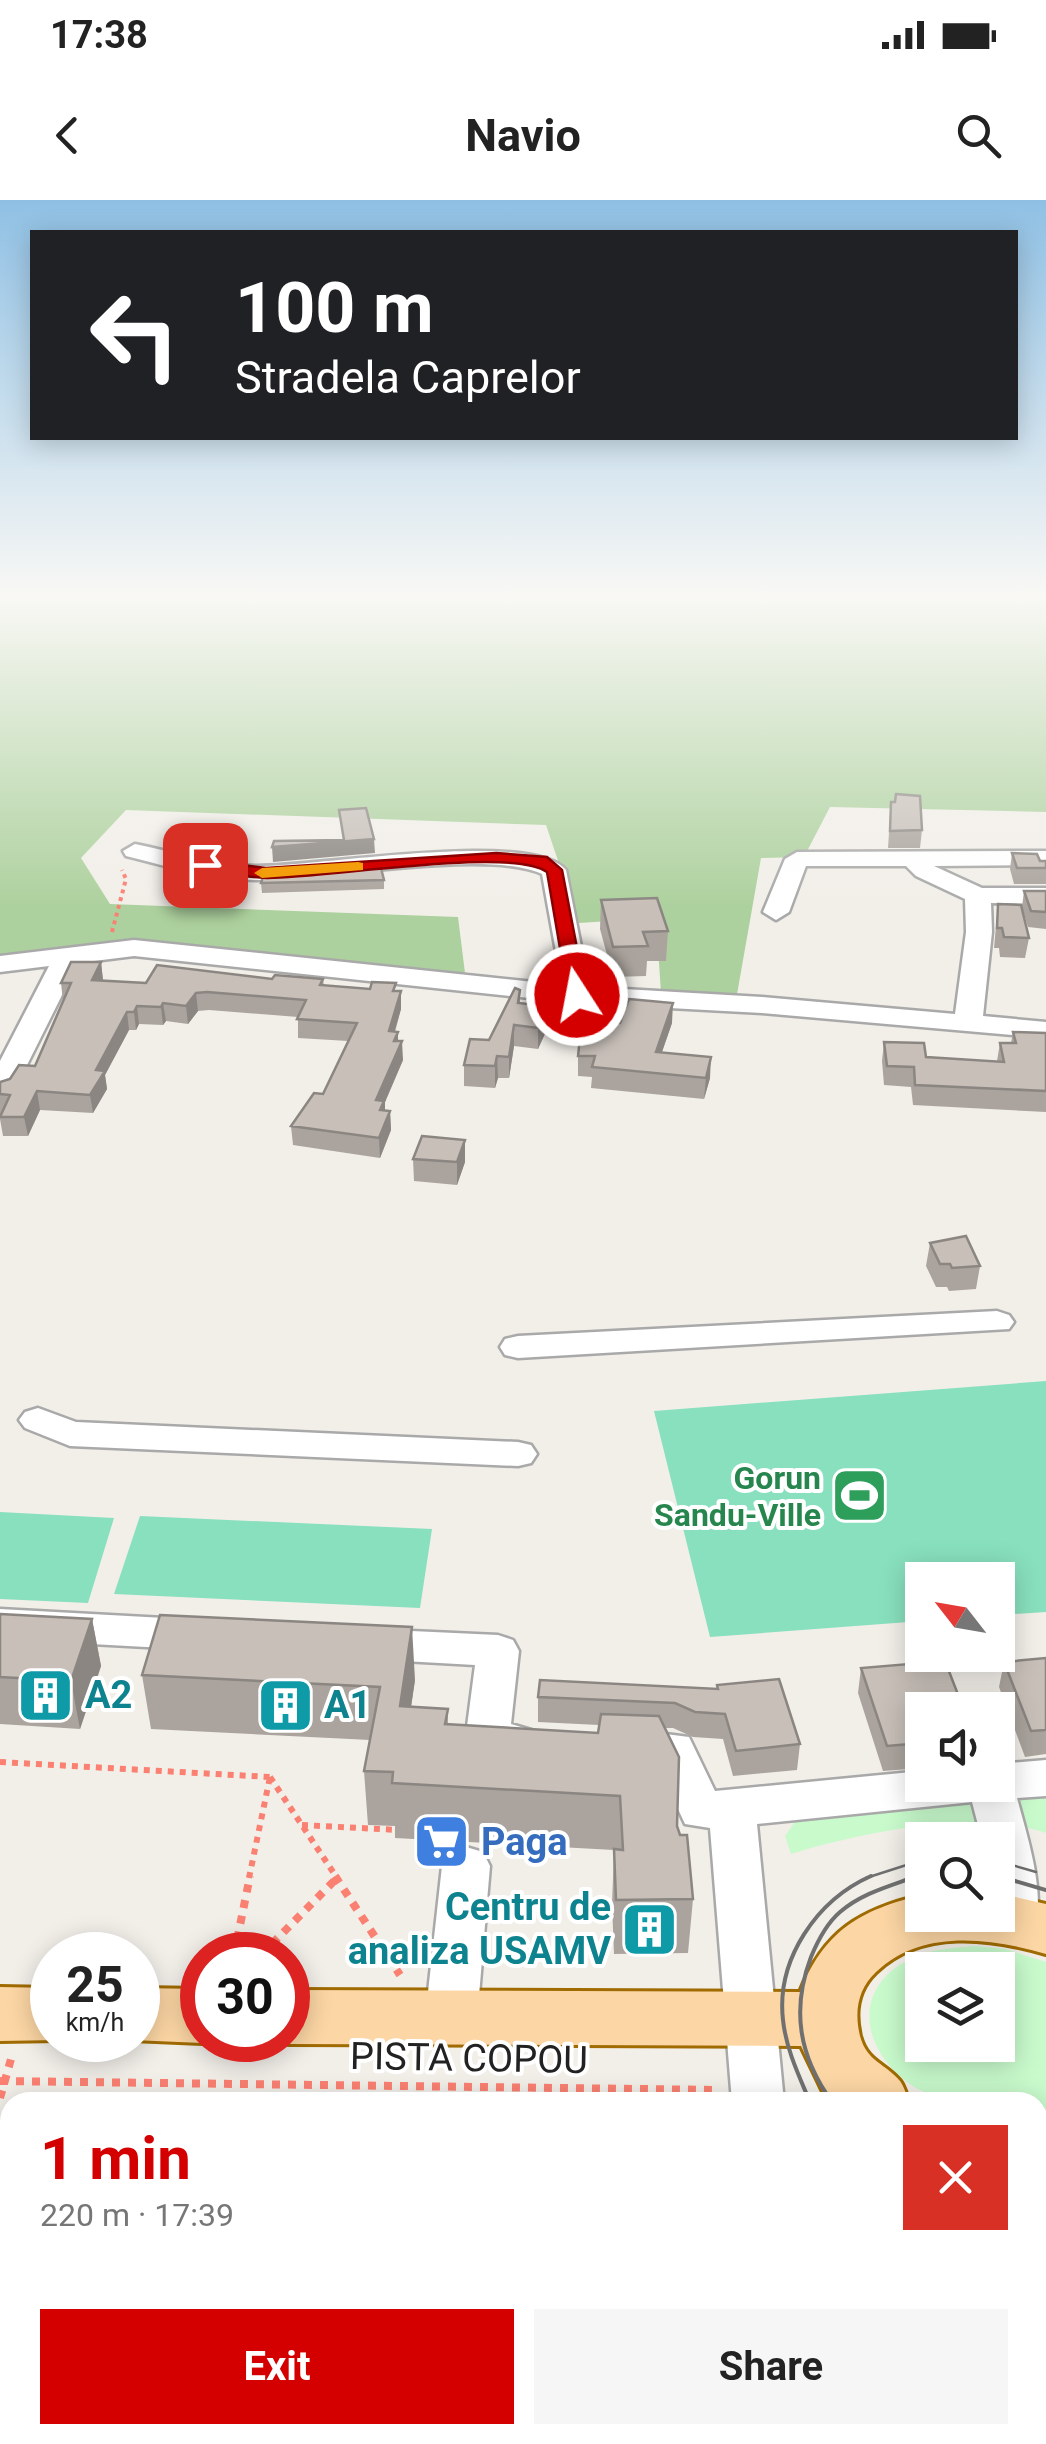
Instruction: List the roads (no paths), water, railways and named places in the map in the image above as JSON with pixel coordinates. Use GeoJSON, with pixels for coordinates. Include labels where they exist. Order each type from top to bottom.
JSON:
{"type":"FeatureCollection","features":[{"type":"Feature","properties":{"kind":"main road"},"geometry":{"type":"LineString","coordinates":[[865,2092],[846,2078],[830,2046],[824,2019],[826,1995],[845,1965],[870,1942],[902,1925],[945,1917],[1031,1924]]}},
{"type":"Feature","properties":{"kind":"main road"},"geometry":{"type":"LineString","coordinates":[[0,2014],[30,2015]]}},
{"type":"Feature","properties":{"kind":"main road"},"geometry":{"type":"LineString","coordinates":[[310,2017],[824,2019]]}},
{"type":"Feature","properties":{"kind":"street"},"geometry":{"type":"LineString","coordinates":[[136,851],[254,873],[496,858],[541,860],[554,870],[577,995]]}},
{"type":"Feature","properties":{"kind":"street"},"geometry":{"type":"LineString","coordinates":[[776,912],[796,859],[1046,858]]}},
{"type":"Feature","properties":{"kind":"street"},"geometry":{"type":"LineString","coordinates":[[914,860],[925,871],[978,895],[1046,896]]}},
{"type":"Feature","properties":{"kind":"street"},"geometry":{"type":"LineString","coordinates":[[968,1024],[978,895]]}},
{"type":"Feature","properties":{"kind":"street"},"geometry":{"type":"LineString","coordinates":[[0,964],[107,949],[229,957],[577,995],[762,1005],[1046,1030]]}},
{"type":"Feature","properties":{"kind":"street"},"geometry":{"type":"LineString","coordinates":[[0,1090],[69,954]]}},
{"type":"Feature","properties":{"kind":"street"},"geometry":{"type":"LineString","coordinates":[[518,1346],[997,1322]]}},
{"type":"Feature","properties":{"kind":"street"},"geometry":{"type":"LineString","coordinates":[[38,1420],[70,1434],[518,1454]]}},
{"type":"Feature","properties":{"kind":"street"},"geometry":{"type":"LineString","coordinates":[[0,1624],[239,1637]]}},
{"type":"Feature","properties":{"kind":"street"},"geometry":{"type":"LineString","coordinates":[[339,1642],[498,1651],[488,1734],[516,1745],[673,1749],[701,1812],[905,1792]]}},
{"type":"Feature","properties":{"kind":"street"},"geometry":{"type":"LineString","coordinates":[[1015,1781],[1046,1778]]}},
{"type":"Feature","properties":{"kind":"street"},"geometry":{"type":"LineString","coordinates":[[995,1802],[1031,1924]]}},
{"type":"Feature","properties":{"kind":"street"},"geometry":{"type":"LineString","coordinates":[[732,1810],[757,2092]]}},
{"type":"Feature","properties":{"kind":"street"},"geometry":{"type":"LineString","coordinates":[[450,2019],[466,1866]]}},
{"type":"Feature","properties":{"kind":"tram line"},"geometry":{"type":"LineString","coordinates":[[869,1877],[905,1865]]}},
{"type":"Feature","properties":{"kind":"tram line"},"geometry":{"type":"LineString","coordinates":[[1015,1866],[1036,1872]]}},
{"type":"Feature","properties":{"kind":"tram line"},"geometry":{"type":"LineString","coordinates":[[806,2092],[783,2020],[786,1975],[804,1934],[818,1916],[833,1900],[869,1877]]}},
{"type":"Feature","properties":{"kind":"tram line"},"geometry":{"type":"LineString","coordinates":[[826,2092],[806,2050],[800,2014],[811,1957],[827,1927],[849,1905],[905,1880]]}},
{"type":"Feature","properties":{"kind":"tram line"},"geometry":{"type":"LineString","coordinates":[[1015,1881],[1046,1890]]}},
{"type":"Feature","properties":{"kind":"place","name":"Gorun Sandu-Ville"},"geometry":{"type":"Point","coordinates":[860,1496]}},
{"type":"Feature","properties":{"kind":"place","name":"A2"},"geometry":{"type":"Point","coordinates":[46,1695]}},
{"type":"Feature","properties":{"kind":"place","name":"A1"},"geometry":{"type":"Point","coordinates":[285,1705]}},
{"type":"Feature","properties":{"kind":"place","name":"Paga"},"geometry":{"type":"Point","coordinates":[442,1842]}},
{"type":"Feature","properties":{"kind":"place","name":"Centru de analiza USAMV"},"geometry":{"type":"Point","coordinates":[650,1929]}}]}
